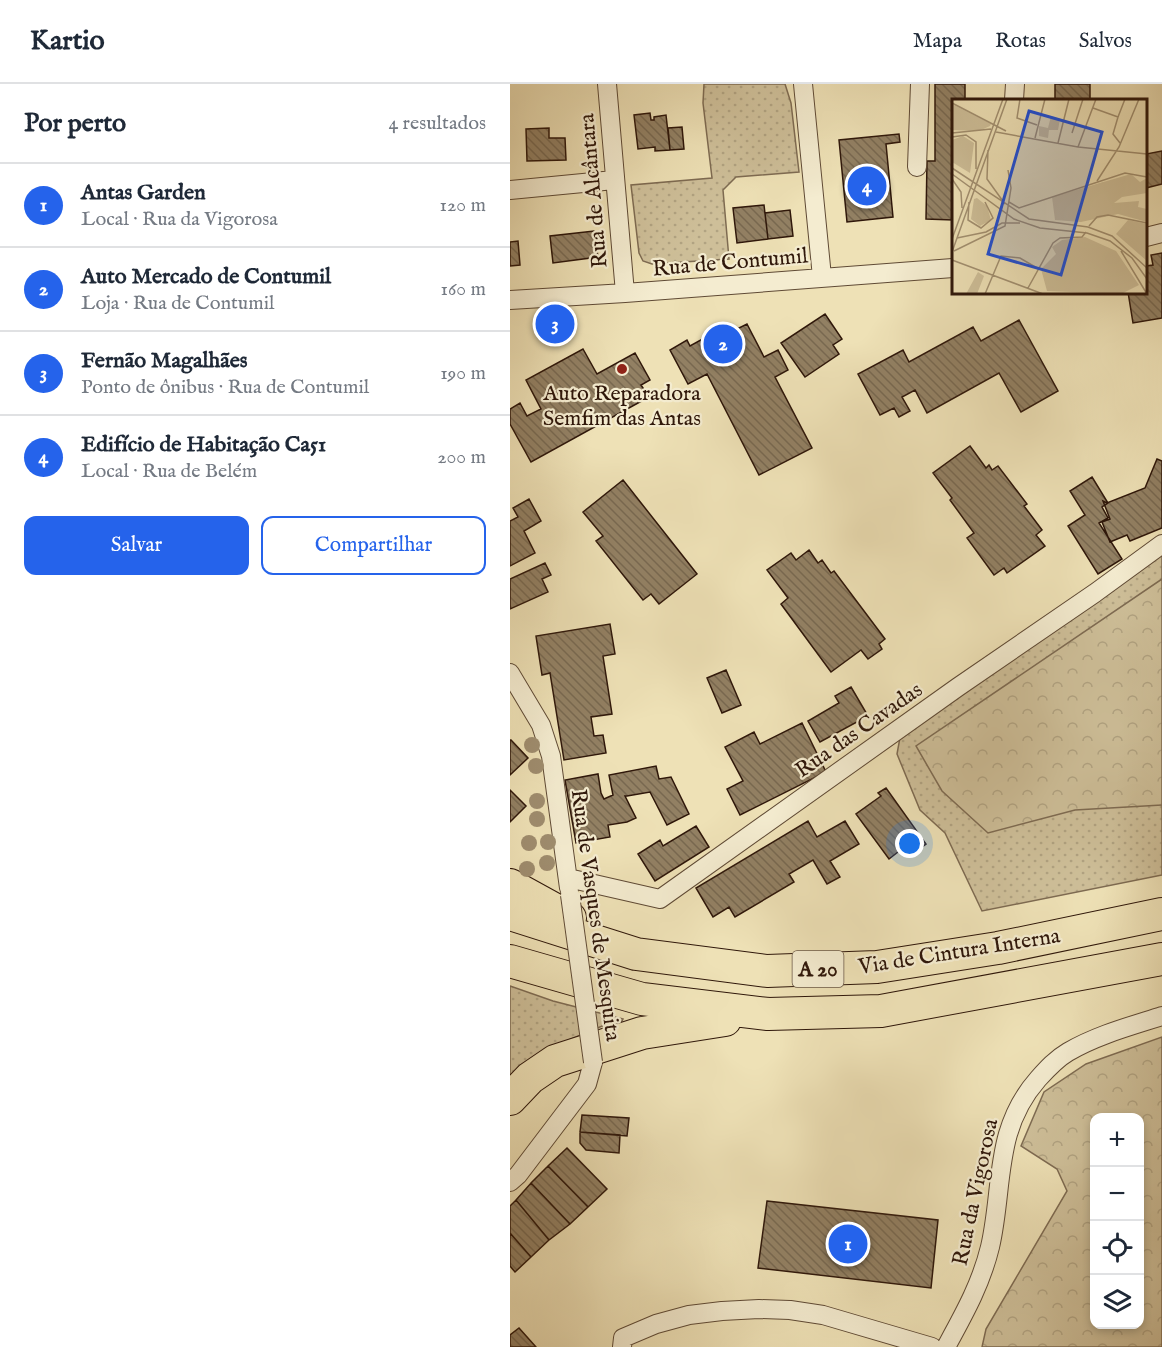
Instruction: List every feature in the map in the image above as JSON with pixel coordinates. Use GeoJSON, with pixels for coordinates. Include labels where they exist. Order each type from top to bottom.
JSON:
{"type":"FeatureCollection","features":[{"type":"Feature","properties":{"kind":"highway"},"geometry":{"type":"LineString","coordinates":[[510,885],[636,954]]}},
{"type":"Feature","properties":{"kind":"highway","name":"Via de Cintura Interna"},"geometry":{"type":"LineString","coordinates":[[510,914],[636,954],[767,971],[877,967],[998,948],[1162,914]]}},
{"type":"Feature","properties":{"kind":"highway","name":"Via de Cintura Interna"},"geometry":{"type":"LineString","coordinates":[[510,961],[642,999],[768,1014],[881,1011],[1162,959]]}},
{"type":"Feature","properties":{"kind":"highway"},"geometry":{"type":"LineString","coordinates":[[510,1098],[530,1078],[555,1061],[642,1033],[768,1014]]}},
{"type":"Feature","properties":{"kind":"street","name":"Rua de Alcântara"},"geometry":{"type":"LineString","coordinates":[[607,84],[625,293]]}},
{"type":"Feature","properties":{"kind":"street"},"geometry":{"type":"LineString","coordinates":[[803,84],[822,277]]}},
{"type":"Feature","properties":{"kind":"street"},"geometry":{"type":"LineString","coordinates":[[917,167],[920,84]]}},
{"type":"Feature","properties":{"kind":"street"},"geometry":{"type":"LineString","coordinates":[[1014,99],[1016,84]]}},
{"type":"Feature","properties":{"kind":"street"},"geometry":{"type":"LineString","coordinates":[[510,190],[614,180]]}},
{"type":"Feature","properties":{"kind":"street"},"geometry":{"type":"LineString","coordinates":[[1147,237],[1162,234]]}},
{"type":"Feature","properties":{"kind":"street","name":"Rua de Contumil"},"geometry":{"type":"LineString","coordinates":[[510,300],[952,268]]}},
{"type":"Feature","properties":{"kind":"street","name":"Rua das Cavadas"},"geometry":{"type":"LineString","coordinates":[[569,887],[660,899],[1162,544]]}},
{"type":"Feature","properties":{"kind":"street","name":"Rua de Vasques de Mesquita"},"geometry":{"type":"LineString","coordinates":[[510,673],[541,725],[551,756],[593,1062],[587,1084],[518,1175],[510,1182]]}},
{"type":"Feature","properties":{"kind":"street","name":"Rua da Vigorosa"},"geometry":{"type":"LineString","coordinates":[[946,1347],[970,1304],[982,1275],[990,1246],[1008,1131],[1017,1109],[1031,1087],[1049,1066],[1068,1052],[1093,1039],[1162,1016]]}},
{"type":"Feature","properties":{"kind":"street"},"geometry":{"type":"LineString","coordinates":[[617,1344],[656,1324],[689,1315],[769,1309],[823,1316],[932,1347]]}},
{"type":"Feature","properties":{"kind":"green space"},"geometry":{"type":"Polygon","coordinates":[[[704,84],[785,84],[791,103],[799,172],[736,177],[723,190],[729,259],[652,264],[643,261],[639,253],[631,185],[712,178],[703,103],[704,84]]]}},
{"type":"Feature","properties":{"kind":"green space"},"geometry":{"type":"Polygon","coordinates":[[[1162,552],[1162,875],[982,911],[945,833],[920,810],[897,754],[901,732],[1162,552]]]}},
{"type":"Feature","properties":{"kind":"green space"},"geometry":{"type":"Polygon","coordinates":[[[1162,579],[1162,805],[1075,810],[988,833],[942,791],[916,746],[1162,579]]]}},
{"type":"Feature","properties":{"kind":"green space"},"geometry":{"type":"Polygon","coordinates":[[[510,986],[553,1001],[623,1019],[564,1042],[510,1082],[510,986]]]}},
{"type":"Feature","properties":{"kind":"green space"},"geometry":{"type":"Polygon","coordinates":[[[1162,1037],[1162,1347],[982,1347],[986,1329],[1067,1191],[1057,1169],[1021,1146],[1044,1092],[1086,1064],[1162,1037]]]}},
{"type":"Feature","properties":{"kind":"building"},"geometry":{"type":"Polygon","coordinates":[[[935,84],[965,84],[965,99],[952,99],[952,220],[926,219],[927,161],[935,161],[935,84]]]}},
{"type":"Feature","properties":{"kind":"building"},"geometry":{"type":"Polygon","coordinates":[[[1055,84],[1090,84],[1090,99],[1055,99],[1055,84]]]}},
{"type":"Feature","properties":{"kind":"building"},"geometry":{"type":"Polygon","coordinates":[[[650,113],[651,120],[654,120],[654,117],[666,115],[670,150],[655,151],[655,147],[638,149],[634,115],[650,113]]]}},
{"type":"Feature","properties":{"kind":"building"},"geometry":{"type":"Polygon","coordinates":[[[682,127],[684,149],[670,150],[668,128],[682,127]]]}},
{"type":"Feature","properties":{"kind":"building"},"geometry":{"type":"Polygon","coordinates":[[[549,128],[549,138],[565,138],[566,160],[527,161],[526,129],[549,128]]]}},
{"type":"Feature","properties":{"kind":"building"},"geometry":{"type":"Polygon","coordinates":[[[899,134],[900,142],[886,144],[893,217],[847,222],[839,140],[899,134]]]}},
{"type":"Feature","properties":{"kind":"building"},"geometry":{"type":"Polygon","coordinates":[[[1162,151],[1162,184],[1147,188],[1147,154],[1162,151]]]}},
{"type":"Feature","properties":{"kind":"building"},"geometry":{"type":"Polygon","coordinates":[[[764,205],[768,239],[737,243],[733,208],[764,205]]]}},
{"type":"Feature","properties":{"kind":"building"},"geometry":{"type":"Polygon","coordinates":[[[790,210],[793,236],[768,239],[765,213],[790,210]]]}},
{"type":"Feature","properties":{"kind":"building"},"geometry":{"type":"Polygon","coordinates":[[[594,231],[598,257],[553,263],[550,236],[594,231]]]}},
{"type":"Feature","properties":{"kind":"building"},"geometry":{"type":"Polygon","coordinates":[[[518,241],[520,265],[510,266],[510,242],[518,241]]]}},
{"type":"Feature","properties":{"kind":"building"},"geometry":{"type":"Polygon","coordinates":[[[1162,253],[1162,318],[1133,323],[1128,294],[1147,294],[1147,266],[1153,265],[1151,255],[1162,253]]]}},
{"type":"Feature","properties":{"kind":"building"},"geometry":{"type":"Polygon","coordinates":[[[825,314],[842,339],[833,345],[839,354],[805,377],[781,343],[825,314]]]}},
{"type":"Feature","properties":{"kind":"building"},"geometry":{"type":"Polygon","coordinates":[[[1019,320],[1058,391],[1021,412],[999,373],[927,413],[915,390],[902,397],[910,411],[899,417],[894,408],[880,415],[858,374],[903,350],[909,362],[973,327],[981,341],[1019,320]]]}},
{"type":"Feature","properties":{"kind":"building"},"geometry":{"type":"Polygon","coordinates":[[[747,324],[764,357],[778,350],[788,370],[775,377],[812,448],[759,475],[707,374],[688,384],[670,350],[687,340],[690,346],[708,336],[711,342],[747,324]]]}},
{"type":"Feature","properties":{"kind":"building"},"geometry":{"type":"Polygon","coordinates":[[[583,349],[597,374],[635,353],[650,380],[641,385],[649,397],[531,462],[510,424],[510,409],[520,403],[527,416],[541,409],[526,380],[583,349]]]}},
{"type":"Feature","properties":{"kind":"building"},"geometry":{"type":"Polygon","coordinates":[[[970,446],[986,468],[989,465],[992,470],[998,466],[1027,504],[1024,506],[1042,530],[1036,535],[1045,546],[1007,573],[1004,568],[994,575],[967,538],[974,533],[933,473],[970,446]]]}},
{"type":"Feature","properties":{"kind":"building"},"geometry":{"type":"Polygon","coordinates":[[[1157,459],[1162,461],[1162,528],[1130,541],[1127,535],[1110,542],[1102,522],[1110,519],[1103,501],[1107,503],[1145,488],[1157,459]]]}},
{"type":"Feature","properties":{"kind":"building"},"geometry":{"type":"Polygon","coordinates":[[[1092,477],[1108,503],[1102,507],[1108,518],[1099,523],[1122,559],[1098,574],[1068,526],[1085,515],[1070,491],[1092,477]]]}},
{"type":"Feature","properties":{"kind":"building"},"geometry":{"type":"Polygon","coordinates":[[[623,480],[697,574],[659,604],[651,594],[643,600],[596,541],[603,536],[583,512],[623,480]]]}},
{"type":"Feature","properties":{"kind":"building"},"geometry":{"type":"Polygon","coordinates":[[[529,499],[541,521],[524,531],[535,553],[510,566],[510,521],[518,517],[513,508],[529,499]]]}},
{"type":"Feature","properties":{"kind":"building"},"geometry":{"type":"Polygon","coordinates":[[[809,550],[818,563],[822,560],[831,573],[834,571],[885,639],[879,644],[882,649],[868,659],[861,650],[831,672],[781,604],[788,598],[767,570],[791,553],[796,560],[809,550]]]}},
{"type":"Feature","properties":{"kind":"building"},"geometry":{"type":"Polygon","coordinates":[[[545,563],[551,575],[542,579],[548,592],[510,609],[510,579],[545,563]]]}},
{"type":"Feature","properties":{"kind":"building"},"geometry":{"type":"Polygon","coordinates":[[[610,624],[615,654],[603,656],[612,714],[591,717],[594,736],[603,735],[606,753],[564,760],[550,673],[542,675],[536,636],[610,624]]]}},
{"type":"Feature","properties":{"kind":"building"},"geometry":{"type":"Polygon","coordinates":[[[726,670],[741,705],[722,713],[707,678],[726,670]]]}},
{"type":"Feature","properties":{"kind":"building"},"geometry":{"type":"Polygon","coordinates":[[[851,687],[868,716],[820,742],[808,721],[839,703],[835,696],[851,687]]]}},
{"type":"Feature","properties":{"kind":"building"},"geometry":{"type":"Polygon","coordinates":[[[802,723],[826,772],[740,815],[727,789],[743,781],[725,747],[754,732],[760,744],[802,723]]]}},
{"type":"Feature","properties":{"kind":"building"},"geometry":{"type":"Polygon","coordinates":[[[510,740],[528,758],[510,775],[510,740]]]}},
{"type":"Feature","properties":{"kind":"building"},"geometry":{"type":"Polygon","coordinates":[[[656,766],[659,779],[671,777],[689,814],[667,825],[650,792],[625,796],[636,818],[608,825],[610,837],[576,843],[565,780],[598,774],[604,799],[613,795],[609,775],[656,766]]]}},
{"type":"Feature","properties":{"kind":"building"},"geometry":{"type":"Polygon","coordinates":[[[886,788],[926,844],[913,854],[907,845],[889,859],[856,814],[881,796],[878,793],[886,788]]]}},
{"type":"Feature","properties":{"kind":"building"},"geometry":{"type":"Polygon","coordinates":[[[510,790],[526,806],[510,822],[510,790]]]}},
{"type":"Feature","properties":{"kind":"building"},"geometry":{"type":"Polygon","coordinates":[[[808,821],[817,837],[845,821],[859,844],[830,861],[840,877],[827,884],[813,860],[789,874],[794,882],[735,917],[729,907],[713,917],[696,888],[808,821]]]}},
{"type":"Feature","properties":{"kind":"building"},"geometry":{"type":"Polygon","coordinates":[[[696,826],[709,847],[655,881],[638,854],[660,840],[663,846],[696,826]]]}},
{"type":"Feature","properties":{"kind":"building"},"geometry":{"type":"Polygon","coordinates":[[[582,1115],[629,1118],[627,1136],[580,1132],[582,1115]]]}},
{"type":"Feature","properties":{"kind":"building"},"geometry":{"type":"Polygon","coordinates":[[[580,1132],[620,1135],[619,1153],[586,1150],[580,1143],[580,1132]]]}},
{"type":"Feature","properties":{"kind":"building"},"geometry":{"type":"Polygon","coordinates":[[[567,1148],[607,1189],[588,1207],[548,1166],[567,1148]]]}},
{"type":"Feature","properties":{"kind":"building"},"geometry":{"type":"Polygon","coordinates":[[[548,1166],[588,1207],[570,1224],[531,1183],[548,1166]]]}},
{"type":"Feature","properties":{"kind":"building"},"geometry":{"type":"Polygon","coordinates":[[[531,1183],[570,1224],[549,1240],[516,1200],[531,1183]]]}},
{"type":"Feature","properties":{"kind":"building"},"geometry":{"type":"Polygon","coordinates":[[[516,1200],[549,1240],[531,1257],[510,1233],[510,1206],[516,1200]]]}},
{"type":"Feature","properties":{"kind":"building"},"geometry":{"type":"Polygon","coordinates":[[[767,1201],[938,1220],[931,1288],[758,1268],[767,1201]]]}},
{"type":"Feature","properties":{"kind":"building"},"geometry":{"type":"Polygon","coordinates":[[[510,1233],[531,1257],[515,1272],[510,1266],[510,1233]]]}},
{"type":"Feature","properties":{"kind":"building"},"geometry":{"type":"Polygon","coordinates":[[[519,1328],[536,1347],[510,1347],[510,1335],[519,1328]]]}},
{"type":"Feature","properties":{"kind":"place","name":"Edifício de Habitação Ca51"},"geometry":{"type":"Point","coordinates":[867,186]}},
{"type":"Feature","properties":{"kind":"place","name":"Fernão Magalhães"},"geometry":{"type":"Point","coordinates":[555,324]}},
{"type":"Feature","properties":{"kind":"place","name":"Auto Mercado de Contumil"},"geometry":{"type":"Point","coordinates":[723,344]}},
{"type":"Feature","properties":{"kind":"place","name":"Auto Reparadora Semfim das Antas"},"geometry":{"type":"Point","coordinates":[622,369]}},
{"type":"Feature","properties":{"kind":"place","name":"Antas Garden"},"geometry":{"type":"Point","coordinates":[848,1244]}}]}
